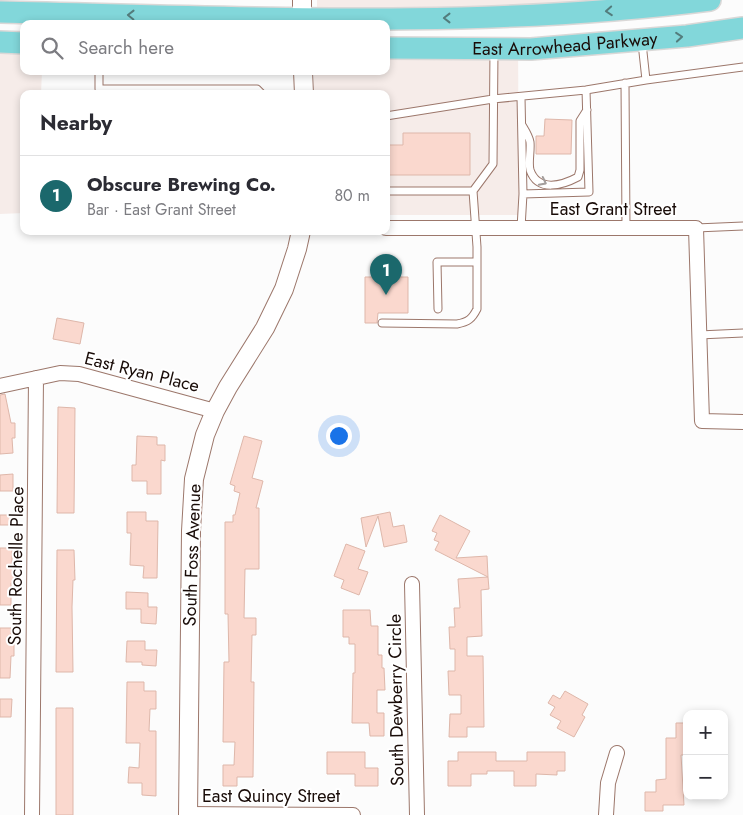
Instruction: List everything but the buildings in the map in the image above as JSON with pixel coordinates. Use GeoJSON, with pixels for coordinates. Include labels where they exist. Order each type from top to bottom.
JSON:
{"type":"FeatureCollection","features":[{"type":"Feature","properties":{"kind":"main road","name":"East Arrowhead Parkway"},"geometry":{"type":"LineString","coordinates":[[0,12],[508,17],[644,4],[710,0]]}},
{"type":"Feature","properties":{"kind":"main road","name":"East Arrowhead Parkway"},"geometry":{"type":"LineString","coordinates":[[390,48],[531,50],[687,36],[743,28]]}},
{"type":"Feature","properties":{"kind":"main road"},"geometry":{"type":"LineString","coordinates":[[0,42],[20,42]]}},
{"type":"Feature","properties":{"kind":"street"},"geometry":{"type":"LineString","coordinates":[[303,75],[304,90]]}},
{"type":"Feature","properties":{"kind":"street","name":"East Grant Street"},"geometry":{"type":"LineString","coordinates":[[390,228],[696,228],[702,422],[743,422]]}},
{"type":"Feature","properties":{"kind":"street","name":"South Foss Avenue"},"geometry":{"type":"LineString","coordinates":[[188,814],[191,504],[199,456],[215,411],[276,307],[287,282],[300,235]]}},
{"type":"Feature","properties":{"kind":"street","name":"East Ryan Place"},"geometry":{"type":"LineString","coordinates":[[0,386],[60,373],[79,374],[215,411]]}},
{"type":"Feature","properties":{"kind":"street","name":"South Rochelle Place"},"geometry":{"type":"LineString","coordinates":[[32,815],[36,378]]}},
{"type":"Feature","properties":{"kind":"street","name":"South Dewberry Circle"},"geometry":{"type":"LineString","coordinates":[[412,584],[417,815]]}},
{"type":"Feature","properties":{"kind":"street"},"geometry":{"type":"LineString","coordinates":[[606,815],[608,783],[617,753]]}},
{"type":"Feature","properties":{"kind":"street","name":"East Quincy Street"},"geometry":{"type":"LineString","coordinates":[[188,814],[353,815]]}},
{"type":"Feature","properties":{"kind":"lane"},"geometry":{"type":"LineString","coordinates":[[642,40],[646,80]]}},
{"type":"Feature","properties":{"kind":"lane"},"geometry":{"type":"LineString","coordinates":[[382,323],[457,324],[467,322],[473,317],[477,309],[476,229],[473,191],[493,164],[494,50]]}},
{"type":"Feature","properties":{"kind":"lane"},"geometry":{"type":"LineString","coordinates":[[390,115],[493,99],[586,90],[743,67]]}},
{"type":"Feature","properties":{"kind":"lane"},"geometry":{"type":"LineString","coordinates":[[99,75],[99,89],[133,90]]}},
{"type":"Feature","properties":{"kind":"lane"},"geometry":{"type":"LineString","coordinates":[[625,83],[626,228]]}},
{"type":"Feature","properties":{"kind":"lane"},"geometry":{"type":"LineString","coordinates":[[237,90],[257,90]]}},
{"type":"Feature","properties":{"kind":"lane"},"geometry":{"type":"LineString","coordinates":[[523,194],[589,192],[586,90]]}},
{"type":"Feature","properties":{"kind":"lane"},"geometry":{"type":"LineString","coordinates":[[521,97],[522,228]]}},
{"type":"Feature","properties":{"kind":"lane"},"geometry":{"type":"LineString","coordinates":[[522,125],[530,141],[530,170],[537,180],[552,186],[565,184],[578,177],[580,170],[580,121],[587,110]]}},
{"type":"Feature","properties":{"kind":"lane"},"geometry":{"type":"LineString","coordinates":[[390,191],[473,191]]}},
{"type":"Feature","properties":{"kind":"lane"},"geometry":{"type":"LineString","coordinates":[[696,228],[743,226]]}},
{"type":"Feature","properties":{"kind":"lane"},"geometry":{"type":"LineString","coordinates":[[438,309],[437,262],[477,262]]}},
{"type":"Feature","properties":{"kind":"lane"},"geometry":{"type":"LineString","coordinates":[[699,335],[743,333]]}},
{"type":"Feature","properties":{"kind":"shaded area"},"geometry":{"type":"Polygon","coordinates":[[[317,0],[624,0],[624,5],[317,9],[317,0]]]}},
{"type":"Feature","properties":{"kind":"shaded area"},"geometry":{"type":"Polygon","coordinates":[[[518,40],[519,215],[390,215],[390,90],[314,90],[314,75],[390,75],[390,41],[518,40]]]}},
{"type":"Feature","properties":{"kind":"shaded area"},"geometry":{"type":"Polygon","coordinates":[[[20,52],[20,75],[42,75],[41,90],[20,90],[20,213],[0,214],[0,53],[20,52]]]}},
{"type":"Feature","properties":{"kind":"place","name":"Obscure Brewing Co."},"geometry":{"type":"Point","coordinates":[386,295]}}]}
